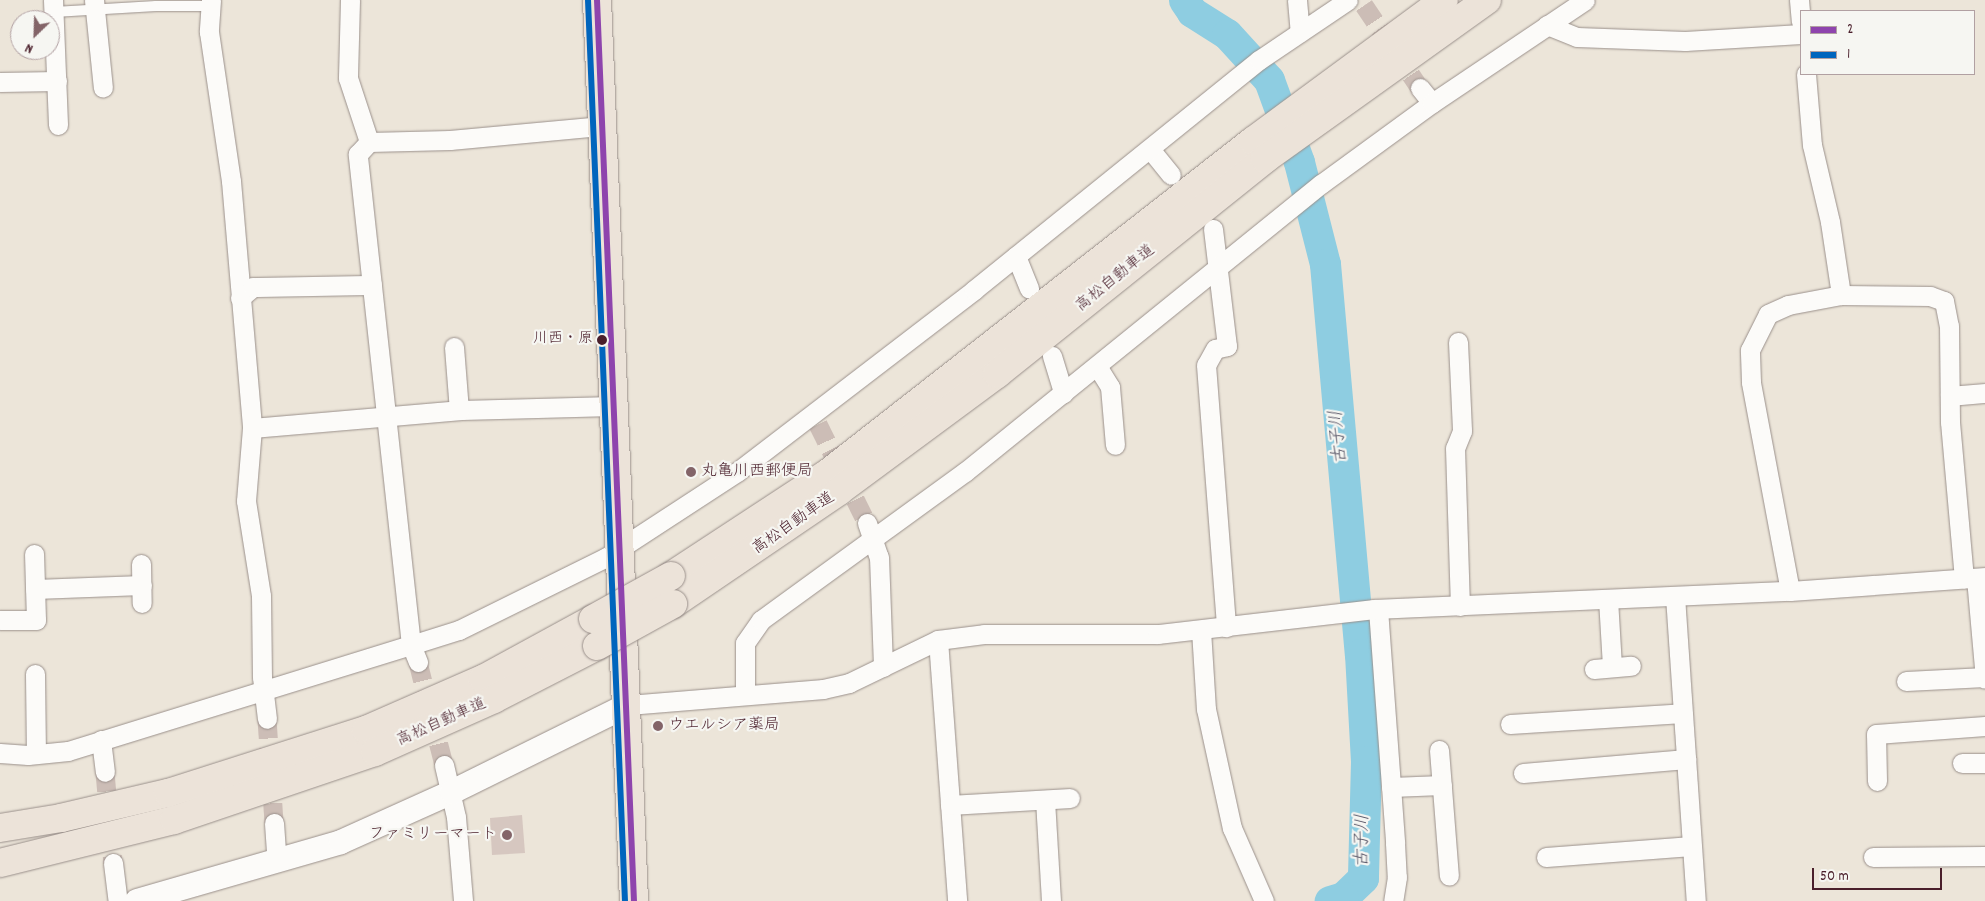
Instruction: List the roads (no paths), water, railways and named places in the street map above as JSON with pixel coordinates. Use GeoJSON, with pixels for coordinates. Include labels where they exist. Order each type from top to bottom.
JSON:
{"type":"FeatureCollection","features":[{"type":"Feature","properties":{"kind":"main road"},"geometry":{"type":"LineString","coordinates":[[597,0],[613,406],[628,705],[634,901]]}},
{"type":"Feature","properties":{"kind":"main road","name":"高松自動車道"},"geometry":{"type":"LineString","coordinates":[[0,828],[61,818],[168,793],[366,730],[483,679],[670,576],[835,467],[1317,107],[1444,0]]}},
{"type":"Feature","properties":{"kind":"main road","name":"高松自動車道"},"geometry":{"type":"LineString","coordinates":[[1317,107],[1487,0]]}},
{"type":"Feature","properties":{"kind":"main road","name":"高松自動車道"},"geometry":{"type":"LineString","coordinates":[[0,863],[174,820],[375,752],[494,699],[673,604],[802,518],[997,374],[1259,150]]}},
{"type":"Feature","properties":{"kind":"street"},"geometry":{"type":"LineString","coordinates":[[350,0],[348,78],[369,142]]}},
{"type":"Feature","properties":{"kind":"street"},"geometry":{"type":"LineString","coordinates":[[1298,0],[1300,32]]}},
{"type":"Feature","properties":{"kind":"street"},"geometry":{"type":"LineString","coordinates":[[745,693],[745,643],[752,630],[870,531],[966,472],[1321,184],[1432,103],[1585,0]]}},
{"type":"Feature","properties":{"kind":"street"},"geometry":{"type":"LineString","coordinates":[[0,753],[36,754],[68,751],[263,690],[415,654],[620,548],[815,419],[1259,60],[1300,32],[1357,2]]}},
{"type":"Feature","properties":{"kind":"street"},"geometry":{"type":"LineString","coordinates":[[211,3],[209,32],[231,181],[252,428],[246,501],[261,596],[263,690],[267,719]]}},
{"type":"Feature","properties":{"kind":"street"},"geometry":{"type":"LineString","coordinates":[[95,5],[102,88]]}},
{"type":"Feature","properties":{"kind":"street"},"geometry":{"type":"LineString","coordinates":[[53,6],[58,125]]}},
{"type":"Feature","properties":{"kind":"street"},"geometry":{"type":"LineString","coordinates":[[1547,25],[1576,37],[1685,42],[1800,34]]}},
{"type":"Feature","properties":{"kind":"street"},"geometry":{"type":"LineString","coordinates":[[1806,75],[1812,145],[1830,222],[1841,295]]}},
{"type":"Feature","properties":{"kind":"street"},"geometry":{"type":"LineString","coordinates":[[0,82],[57,81]]}},
{"type":"Feature","properties":{"kind":"street"},"geometry":{"type":"LineString","coordinates":[[1420,88],[1432,103]]}},
{"type":"Feature","properties":{"kind":"street"},"geometry":{"type":"LineString","coordinates":[[415,654],[358,154],[369,142],[450,140],[602,126]]}},
{"type":"Feature","properties":{"kind":"street"},"geometry":{"type":"LineString","coordinates":[[1150,149],[1171,175]]}},
{"type":"Feature","properties":{"kind":"street"},"geometry":{"type":"LineString","coordinates":[[1214,229],[1220,266],[1227,346],[1215,350],[1206,366],[1226,628]]}},
{"type":"Feature","properties":{"kind":"street"},"geometry":{"type":"LineString","coordinates":[[1016,256],[1029,289]]}},
{"type":"Feature","properties":{"kind":"street"},"geometry":{"type":"LineString","coordinates":[[240,298],[253,287],[372,284]]}},
{"type":"Feature","properties":{"kind":"street"},"geometry":{"type":"LineString","coordinates":[[1790,591],[1752,382],[1750,350],[1768,314],[1788,305],[1841,295],[1930,296],[1944,302],[1949,326],[1950,396],[1975,578],[1985,678],[1906,681]]}},
{"type":"Feature","properties":{"kind":"street"},"geometry":{"type":"LineString","coordinates":[[1458,342],[1462,431],[1455,448],[1460,606]]}},
{"type":"Feature","properties":{"kind":"street"},"geometry":{"type":"LineString","coordinates":[[454,347],[460,410]]}},
{"type":"Feature","properties":{"kind":"street"},"geometry":{"type":"LineString","coordinates":[[1052,356],[1063,393]]}},
{"type":"Feature","properties":{"kind":"street"},"geometry":{"type":"LineString","coordinates":[[1097,366],[1110,387],[1116,445]]}},
{"type":"Feature","properties":{"kind":"street"},"geometry":{"type":"LineString","coordinates":[[1950,396],[1985,393]]}},
{"type":"Feature","properties":{"kind":"street"},"geometry":{"type":"LineString","coordinates":[[252,428],[460,410],[613,406]]}},
{"type":"Feature","properties":{"kind":"street"},"geometry":{"type":"LineString","coordinates":[[870,531],[878,558],[883,667]]}},
{"type":"Feature","properties":{"kind":"street"},"geometry":{"type":"LineString","coordinates":[[0,620],[36,620],[34,554]]}},
{"type":"Feature","properties":{"kind":"street"},"geometry":{"type":"LineString","coordinates":[[35,588],[142,594],[141,564]]}},
{"type":"Feature","properties":{"kind":"street"},"geometry":{"type":"LineString","coordinates":[[138,901],[341,842],[452,792],[628,705],[745,693],[823,689],[849,683],[938,640],[984,634],[1158,634],[1226,628],[1337,612],[1376,609],[1790,591],[1975,578]]}},
{"type":"Feature","properties":{"kind":"street"},"geometry":{"type":"LineString","coordinates":[[1675,596],[1696,901]]}},
{"type":"Feature","properties":{"kind":"street"},"geometry":{"type":"LineString","coordinates":[[1608,599],[1603,668],[1631,666]]}},
{"type":"Feature","properties":{"kind":"street"},"geometry":{"type":"LineString","coordinates":[[1376,609],[1397,877],[1393,901]]}},
{"type":"Feature","properties":{"kind":"street"},"geometry":{"type":"LineString","coordinates":[[1201,630],[1206,709],[1232,828],[1264,901]]}},
{"type":"Feature","properties":{"kind":"street"},"geometry":{"type":"LineString","coordinates":[[938,640],[957,901]]}},
{"type":"Feature","properties":{"kind":"street"},"geometry":{"type":"LineString","coordinates":[[34,674],[36,754]]}},
{"type":"Feature","properties":{"kind":"street"},"geometry":{"type":"LineString","coordinates":[[1510,724],[1683,713]]}},
{"type":"Feature","properties":{"kind":"street"},"geometry":{"type":"LineString","coordinates":[[1877,781],[1876,734],[1985,726]]}},
{"type":"Feature","properties":{"kind":"street"},"geometry":{"type":"LineString","coordinates":[[101,740],[105,772]]}},
{"type":"Feature","properties":{"kind":"street"},"geometry":{"type":"LineString","coordinates":[[1439,750],[1449,876]]}},
{"type":"Feature","properties":{"kind":"street"},"geometry":{"type":"LineString","coordinates":[[1523,773],[1686,759]]}},
{"type":"Feature","properties":{"kind":"street"},"geometry":{"type":"LineString","coordinates":[[1962,764],[1985,763]]}},
{"type":"Feature","properties":{"kind":"street"},"geometry":{"type":"LineString","coordinates":[[444,766],[452,792],[463,901]]}},
{"type":"Feature","properties":{"kind":"street"},"geometry":{"type":"LineString","coordinates":[[1391,787],[1442,785]]}},
{"type":"Feature","properties":{"kind":"street"},"geometry":{"type":"LineString","coordinates":[[950,805],[1070,798]]}},
{"type":"Feature","properties":{"kind":"street"},"geometry":{"type":"LineString","coordinates":[[1046,800],[1051,901]]}},
{"type":"Feature","properties":{"kind":"street"},"geometry":{"type":"LineString","coordinates":[[274,822],[277,862]]}},
{"type":"Feature","properties":{"kind":"street"},"geometry":{"type":"LineString","coordinates":[[1546,857],[1692,846]]}},
{"type":"Feature","properties":{"kind":"street"},"geometry":{"type":"LineString","coordinates":[[1873,857],[1985,856]]}},
{"type":"Feature","properties":{"kind":"street"},"geometry":{"type":"LineString","coordinates":[[113,863],[118,901]]}},
{"type":"Feature","properties":{"kind":"lane"},"geometry":{"type":"LineString","coordinates":[[53,6],[211,3]]}},
{"type":"Feature","properties":{"kind":"waterway","name":"古子川"},"geometry":{"type":"LineString","coordinates":[[1184,0],[1192,12],[1227,34],[1269,80],[1299,162],[1325,264],[1360,654],[1366,761],[1363,878],[1343,897],[1330,901]]}},
{"type":"Feature","properties":{"kind":"tunnel"},"geometry":{"type":"LineString","coordinates":[[1364,5],[1420,88]]}},
{"type":"Feature","properties":{"kind":"tunnel"},"geometry":{"type":"LineString","coordinates":[[818,424],[867,523]]}},
{"type":"Feature","properties":{"kind":"tunnel"},"geometry":{"type":"LineString","coordinates":[[418,662],[444,765]]}},
{"type":"Feature","properties":{"kind":"tunnel"},"geometry":{"type":"LineString","coordinates":[[267,719],[274,823]]}},
{"type":"Feature","properties":{"kind":"tunnel"},"geometry":{"type":"LineString","coordinates":[[105,772],[113,863]]}},
{"type":"Feature","properties":{"kind":"place","name":"川西・原"},"geometry":{"type":"Point","coordinates":[602,340]}},
{"type":"Feature","properties":{"kind":"place","name":"丸亀川西郵便局"},"geometry":{"type":"Point","coordinates":[691,472]}},
{"type":"Feature","properties":{"kind":"place","name":"ウエルシア薬局"},"geometry":{"type":"Point","coordinates":[658,726]}},
{"type":"Feature","properties":{"kind":"place","name":"ファミリーマート"},"geometry":{"type":"Point","coordinates":[507,835]}}]}
